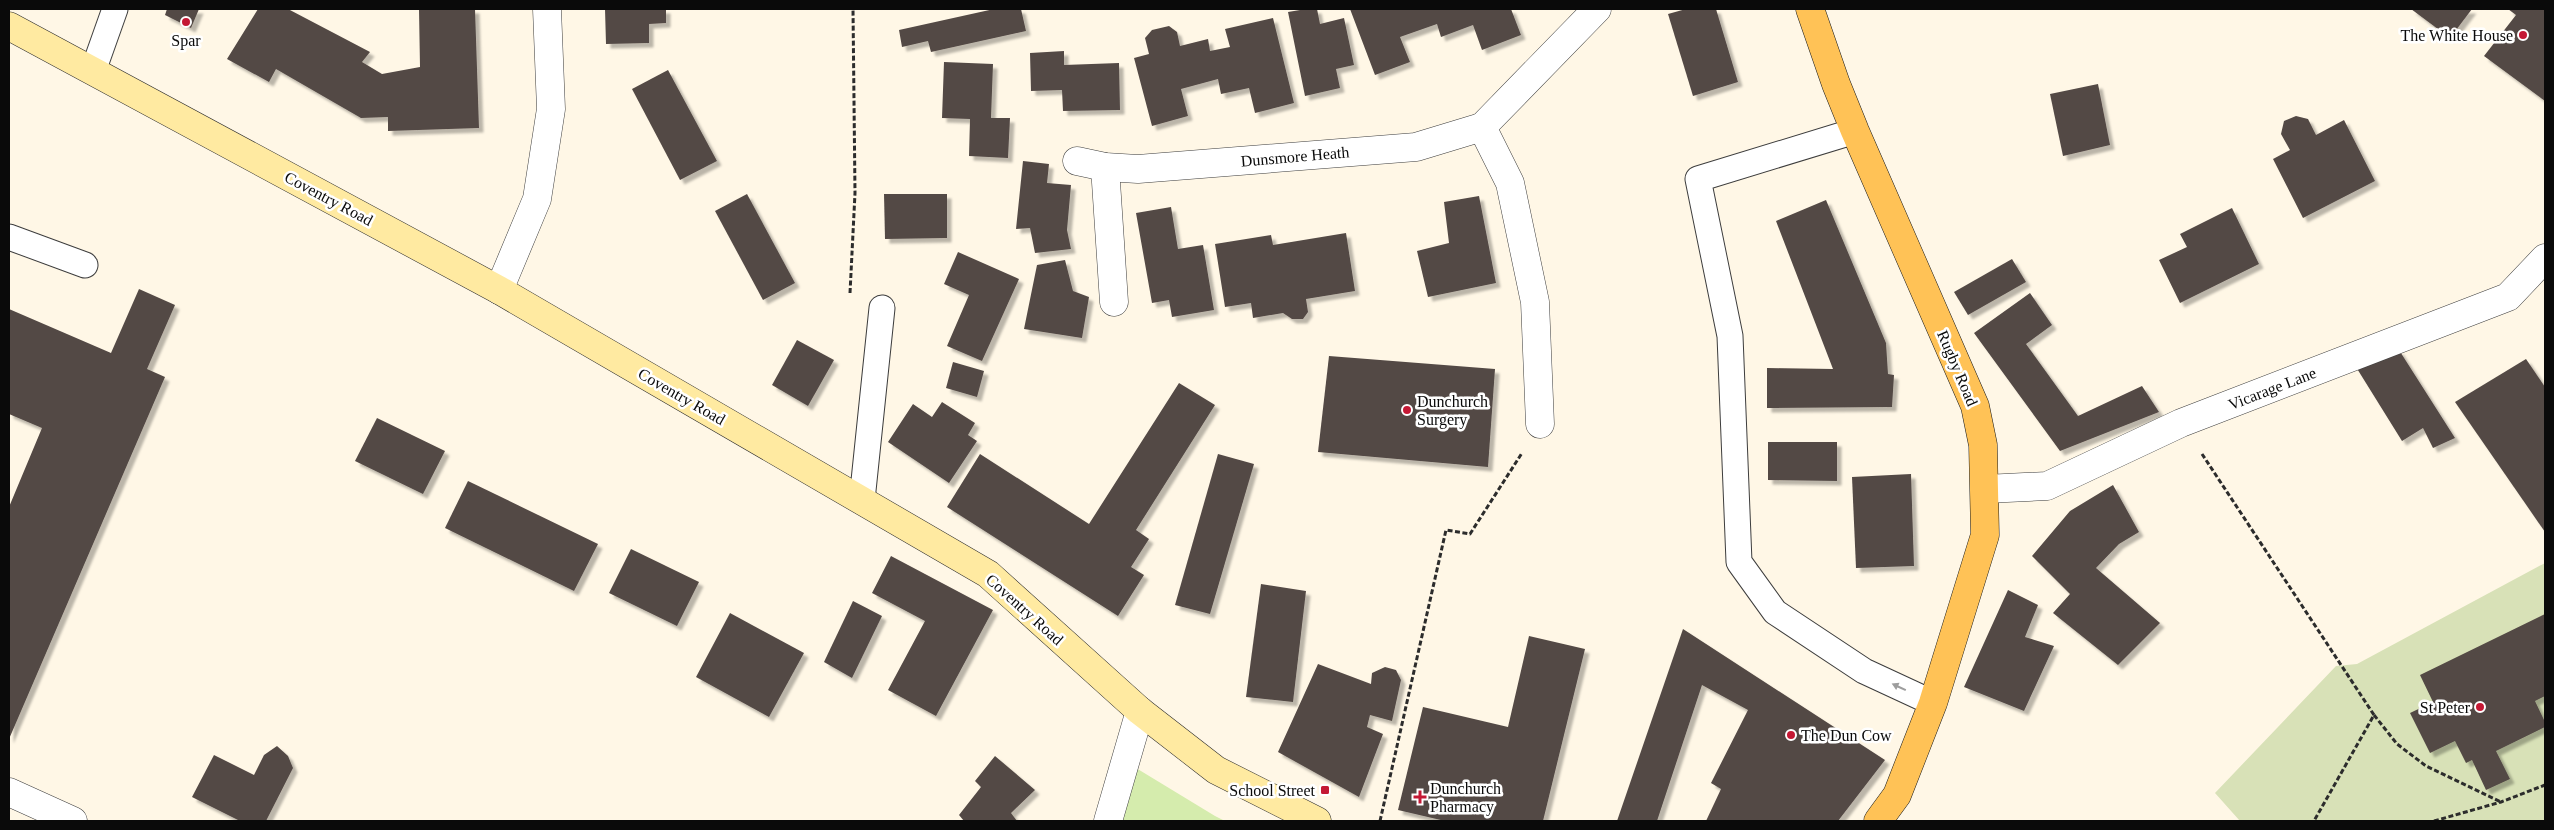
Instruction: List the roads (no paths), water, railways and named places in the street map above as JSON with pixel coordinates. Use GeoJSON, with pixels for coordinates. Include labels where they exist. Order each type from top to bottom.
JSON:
{"type":"FeatureCollection","features":[{"type":"Feature","properties":{"kind":"main road","name":"Rugby Road"},"geometry":{"type":"LineString","coordinates":[[1810,9],[1836,84],[1855,131],[1975,406],[1983,445],[1985,489],[1984,535],[1933,703],[1897,795],[1878,821]]}},
{"type":"Feature","properties":{"kind":"main road","name":"Coventry Road"},"geometry":{"type":"LineString","coordinates":[[9,26],[499,290],[988,574],[1140,711],[1216,770],[1317,821]]}},
{"type":"Feature","properties":{"kind":"street"},"geometry":{"type":"LineString","coordinates":[[499,290],[537,199],[551,109],[547,9]]}},
{"type":"Feature","properties":{"kind":"street","name":"Dunsmore Heath"},"geometry":{"type":"LineString","coordinates":[[1078,161],[1105,167],[1138,169],[1416,147],[1482,127],[1597,9]]}},
{"type":"Feature","properties":{"kind":"street"},"geometry":{"type":"LineString","coordinates":[[1482,127],[1510,183],[1536,302],[1540,424]]}},
{"type":"Feature","properties":{"kind":"street"},"geometry":{"type":"LineString","coordinates":[[1105,167],[1114,302]]}},
{"type":"Feature","properties":{"kind":"street","name":"Vicarage Lane"},"geometry":{"type":"LineString","coordinates":[[1985,489],[2047,486],[2181,423],[2508,297],[2545,258]]}},
{"type":"Feature","properties":{"kind":"street"},"geometry":{"type":"LineString","coordinates":[[1108,821],[1140,711]]}},
{"type":"Feature","properties":{"kind":"street"},"geometry":{"type":"LineString","coordinates":[[9,792],[73,821]]}},
{"type":"Feature","properties":{"kind":"street"},"geometry":{"type":"LineString","coordinates":[[1892,821],[1897,795]]}},
{"type":"Feature","properties":{"kind":"lane"},"geometry":{"type":"LineString","coordinates":[[93,72],[115,9]]}},
{"type":"Feature","properties":{"kind":"lane"},"geometry":{"type":"LineString","coordinates":[[1855,131],[1698,179],[1730,336],[1738,562],[1775,612],[1864,671],[1933,703]]}},
{"type":"Feature","properties":{"kind":"lane"},"geometry":{"type":"LineString","coordinates":[[9,237],[85,265]]}},
{"type":"Feature","properties":{"kind":"lane"},"geometry":{"type":"LineString","coordinates":[[862,500],[882,308]]}},
{"type":"Feature","properties":{"kind":"place","name":"Spar"},"geometry":{"type":"Point","coordinates":[186,22]}},
{"type":"Feature","properties":{"kind":"place","name":"The White House"},"geometry":{"type":"Point","coordinates":[2523,35]}},
{"type":"Feature","properties":{"kind":"place","name":"Dunchurch Surgery"},"geometry":{"type":"Point","coordinates":[1407,410]}},
{"type":"Feature","properties":{"kind":"place","name":"St Peter"},"geometry":{"type":"Point","coordinates":[2480,707]}},
{"type":"Feature","properties":{"kind":"place","name":"The Dun Cow"},"geometry":{"type":"Point","coordinates":[1791,735]}},
{"type":"Feature","properties":{"kind":"place","name":"School Street"},"geometry":{"type":"Point","coordinates":[1325,790]}},
{"type":"Feature","properties":{"kind":"place","name":"Dunchurch Pharmacy"},"geometry":{"type":"Point","coordinates":[1420,797]}}]}
